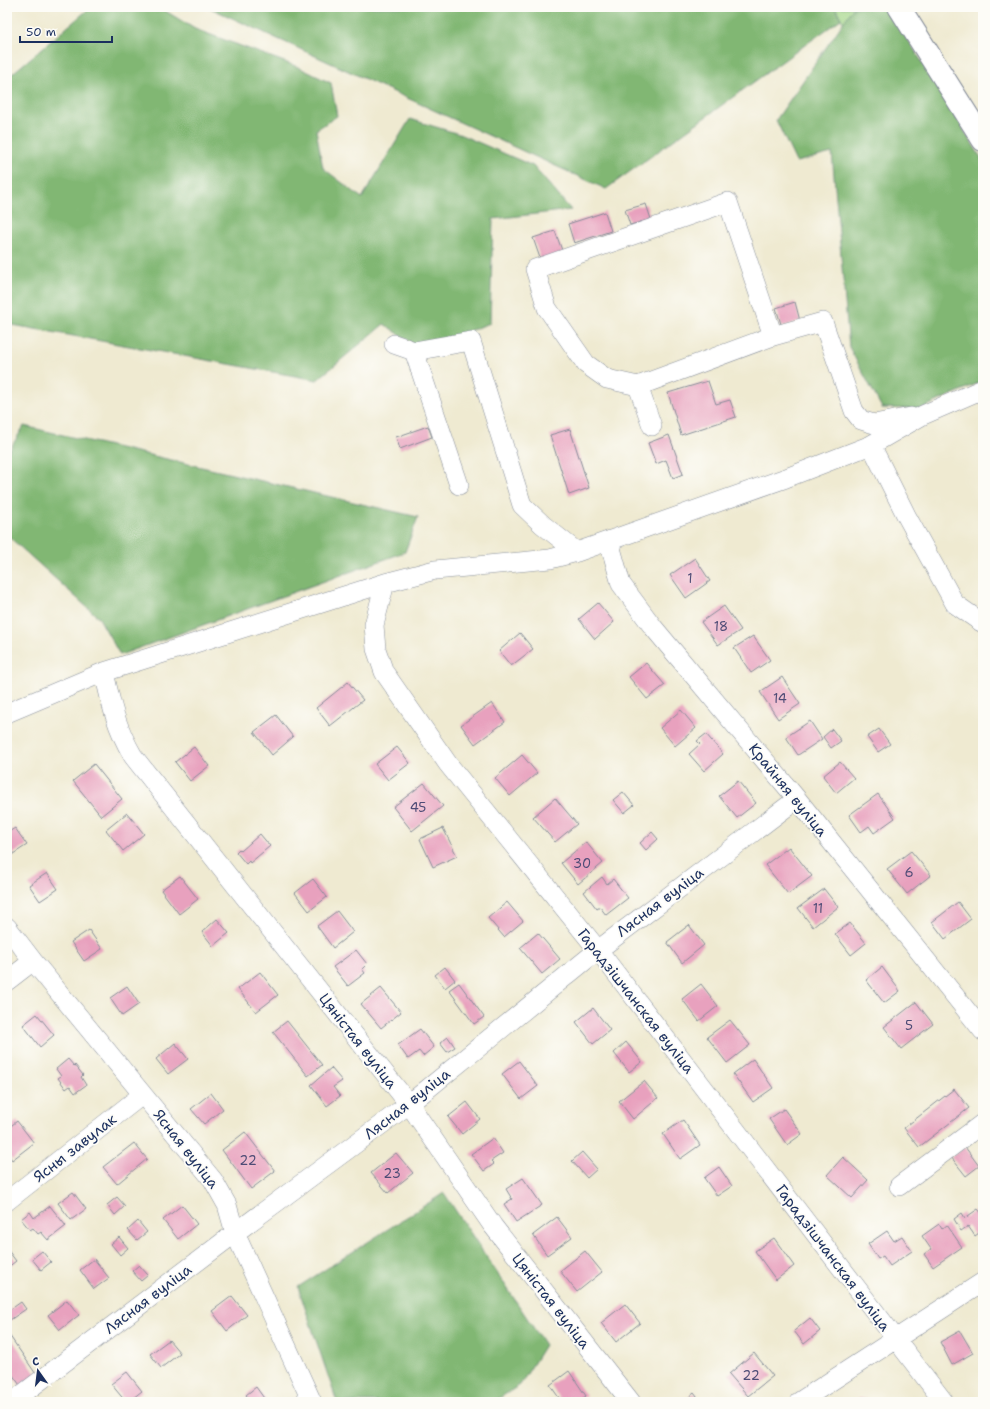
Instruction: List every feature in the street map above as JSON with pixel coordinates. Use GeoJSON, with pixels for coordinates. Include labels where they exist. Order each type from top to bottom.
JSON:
{"type":"FeatureCollection","features":[{"type":"Feature","properties":{"kind":"main road"},"geometry":{"type":"LineString","coordinates":[[899,7],[983,140]]}},
{"type":"Feature","properties":{"kind":"street"},"geometry":{"type":"LineString","coordinates":[[773,336],[728,202],[534,269],[547,308],[586,364],[607,378],[638,386],[773,336],[823,322],[854,411],[861,420],[874,424],[922,415]]}},
{"type":"Feature","properties":{"kind":"street"},"geometry":{"type":"LineString","coordinates":[[394,344],[414,351],[470,341],[522,505],[577,552]]}},
{"type":"Feature","properties":{"kind":"street"},"geometry":{"type":"LineString","coordinates":[[414,351],[459,485]]}},
{"type":"Feature","properties":{"kind":"street"},"geometry":{"type":"LineString","coordinates":[[638,386],[652,426]]}},
{"type":"Feature","properties":{"kind":"street"},"geometry":{"type":"LineString","coordinates":[[7,713],[104,672],[385,583],[435,570],[550,559],[609,542],[786,478],[871,445],[922,415],[983,389]]}},
{"type":"Feature","properties":{"kind":"street"},"geometry":{"type":"LineString","coordinates":[[871,445],[906,515],[955,604],[981,622],[983,621]]}},
{"type":"Feature","properties":{"kind":"street","name":"Крайняя вуліца"},"geometry":{"type":"LineString","coordinates":[[609,542],[621,584],[653,627],[797,799],[983,1031]]}},
{"type":"Feature","properties":{"kind":"street","name":"Гарадзішчанская вуліца"},"geometry":{"type":"LineString","coordinates":[[385,583],[374,625],[376,649],[384,672],[448,764],[598,950],[944,1402]]}},
{"type":"Feature","properties":{"kind":"street","name":"Цяністая вуліца"},"geometry":{"type":"LineString","coordinates":[[104,672],[115,717],[133,756],[409,1104],[493,1226],[631,1402]]}},
{"type":"Feature","properties":{"kind":"street","name":"Лясная вуліца"},"geometry":{"type":"LineString","coordinates":[[12,1402],[235,1232],[409,1104],[598,950],[797,799]]}},
{"type":"Feature","properties":{"kind":"street","name":"Ясная вуліца"},"geometry":{"type":"LineString","coordinates":[[7,927],[142,1095],[213,1180],[227,1205],[235,1232],[312,1402]]}},
{"type":"Feature","properties":{"kind":"street"},"geometry":{"type":"LineString","coordinates":[[7,981],[33,961]]}},
{"type":"Feature","properties":{"kind":"street","name":"Ясны завулак"},"geometry":{"type":"LineString","coordinates":[[7,1201],[142,1095]]}},
{"type":"Feature","properties":{"kind":"street"},"geometry":{"type":"LineString","coordinates":[[899,1186],[983,1123]]}},
{"type":"Feature","properties":{"kind":"street"},"geometry":{"type":"LineString","coordinates":[[799,1402],[983,1282]]}},
{"type":"Feature","properties":{"kind":"green space"},"geometry":{"type":"Polygon","coordinates":[[[91,7],[159,7],[195,29],[298,67],[331,83],[337,116],[316,130],[323,168],[362,198],[410,119],[459,134],[533,166],[571,210],[493,219],[490,323],[421,349],[384,324],[317,380],[7,324],[7,78],[91,7]]]}},
{"type":"Feature","properties":{"kind":"green space"},"geometry":{"type":"Polygon","coordinates":[[[208,7],[835,7],[841,19],[606,189],[208,7]]]}},
{"type":"Feature","properties":{"kind":"green space"},"geometry":{"type":"Polygon","coordinates":[[[835,7],[856,7],[844,24],[835,7]]]}},
{"type":"Feature","properties":{"kind":"green space"},"geometry":{"type":"Polygon","coordinates":[[[854,7],[888,7],[983,161],[983,381],[920,409],[882,408],[849,347],[832,153],[796,162],[776,120],[854,7]]]}},
{"type":"Feature","properties":{"kind":"green space"},"geometry":{"type":"Polygon","coordinates":[[[24,426],[418,517],[405,552],[120,655],[99,618],[7,535],[7,454],[24,426]]]}},
{"type":"Feature","properties":{"kind":"green space"},"geometry":{"type":"Polygon","coordinates":[[[444,1193],[545,1345],[520,1385],[493,1402],[337,1402],[298,1287],[444,1193]]]}},
{"type":"Feature","properties":{"kind":"building"},"geometry":{"type":"Polygon","coordinates":[[[646,204],[651,219],[630,225],[625,210],[646,204]]]}},
{"type":"Feature","properties":{"kind":"building"},"geometry":{"type":"Polygon","coordinates":[[[605,212],[611,231],[574,243],[568,224],[605,212]]]}},
{"type":"Feature","properties":{"kind":"building"},"geometry":{"type":"Polygon","coordinates":[[[555,231],[563,253],[541,261],[533,238],[555,231]]]}},
{"type":"Feature","properties":{"kind":"building"},"geometry":{"type":"Polygon","coordinates":[[[795,302],[800,321],[782,327],[776,308],[795,302]]]}},
{"type":"Feature","properties":{"kind":"building"},"geometry":{"type":"Polygon","coordinates":[[[708,381],[716,404],[730,400],[736,417],[681,435],[668,393],[708,381]]]}},
{"type":"Feature","properties":{"kind":"building"},"geometry":{"type":"Polygon","coordinates":[[[428,426],[432,437],[400,449],[396,437],[428,426]]]}},
{"type":"Feature","properties":{"kind":"building"},"geometry":{"type":"Polygon","coordinates":[[[570,429],[589,488],[569,495],[550,435],[570,429]]]}},
{"type":"Feature","properties":{"kind":"building"},"geometry":{"type":"Polygon","coordinates":[[[669,435],[683,474],[673,478],[666,460],[656,464],[648,443],[669,435]]]}},
{"type":"Feature","properties":{"kind":"building"},"geometry":{"type":"Polygon","coordinates":[[[695,558],[710,581],[686,598],[670,575],[695,558]]]}},
{"type":"Feature","properties":{"kind":"building"},"geometry":{"type":"Polygon","coordinates":[[[598,603],[614,622],[595,639],[579,619],[598,603]]]}},
{"type":"Feature","properties":{"kind":"building"},"geometry":{"type":"Polygon","coordinates":[[[724,606],[741,630],[718,645],[701,622],[724,606]]]}},
{"type":"Feature","properties":{"kind":"building"},"geometry":{"type":"Polygon","coordinates":[[[520,633],[533,649],[511,666],[499,651],[520,633]]]}},
{"type":"Feature","properties":{"kind":"building"},"geometry":{"type":"Polygon","coordinates":[[[753,636],[770,660],[751,673],[734,648],[753,636]]]}},
{"type":"Feature","properties":{"kind":"building"},"geometry":{"type":"Polygon","coordinates":[[[646,663],[665,685],[647,699],[629,677],[646,663]]]}},
{"type":"Feature","properties":{"kind":"building"},"geometry":{"type":"Polygon","coordinates":[[[782,677],[800,704],[778,719],[760,692],[782,677]]]}},
{"type":"Feature","properties":{"kind":"building"},"geometry":{"type":"Polygon","coordinates":[[[348,682],[363,700],[330,726],[316,708],[348,682]]]}},
{"type":"Feature","properties":{"kind":"building"},"geometry":{"type":"Polygon","coordinates":[[[492,703],[505,722],[475,744],[461,725],[492,703]]]}},
{"type":"Feature","properties":{"kind":"building"},"geometry":{"type":"Polygon","coordinates":[[[681,710],[696,728],[675,746],[660,728],[681,710]]]}},
{"type":"Feature","properties":{"kind":"building"},"geometry":{"type":"Polygon","coordinates":[[[276,715],[293,737],[272,755],[254,732],[276,715]]]}},
{"type":"Feature","properties":{"kind":"building"},"geometry":{"type":"Polygon","coordinates":[[[810,721],[822,739],[798,755],[786,737],[810,721]]]}},
{"type":"Feature","properties":{"kind":"building"},"geometry":{"type":"Polygon","coordinates":[[[832,729],[841,741],[831,748],[823,737],[832,729]]]}},
{"type":"Feature","properties":{"kind":"building"},"geometry":{"type":"Polygon","coordinates":[[[879,729],[890,744],[878,752],[867,737],[879,729]]]}},
{"type":"Feature","properties":{"kind":"building"},"geometry":{"type":"Polygon","coordinates":[[[706,734],[723,754],[704,771],[689,754],[700,744],[697,741],[706,734]]]}},
{"type":"Feature","properties":{"kind":"building"},"geometry":{"type":"Polygon","coordinates":[[[194,747],[209,766],[190,781],[175,762],[194,747]]]}},
{"type":"Feature","properties":{"kind":"building"},"geometry":{"type":"Polygon","coordinates":[[[397,747],[410,763],[388,780],[375,764],[397,747]]]}},
{"type":"Feature","properties":{"kind":"building"},"geometry":{"type":"Polygon","coordinates":[[[522,755],[537,773],[510,796],[495,778],[522,755]]]}},
{"type":"Feature","properties":{"kind":"building"},"geometry":{"type":"Polygon","coordinates":[[[840,762],[854,778],[836,793],[823,776],[840,762]]]}},
{"type":"Feature","properties":{"kind":"building"},"geometry":{"type":"Polygon","coordinates":[[[94,764],[122,799],[101,816],[73,781],[94,764]]]}},
{"type":"Feature","properties":{"kind":"building"},"geometry":{"type":"Polygon","coordinates":[[[738,781],[756,803],[737,818],[719,796],[738,781]]]}},
{"type":"Feature","properties":{"kind":"building"},"geometry":{"type":"Polygon","coordinates":[[[424,783],[443,806],[412,831],[393,807],[424,783]]]}},
{"type":"Feature","properties":{"kind":"building"},"geometry":{"type":"Polygon","coordinates":[[[623,792],[634,805],[624,813],[613,800],[623,792]]]}},
{"type":"Feature","properties":{"kind":"building"},"geometry":{"type":"Polygon","coordinates":[[[878,794],[895,818],[874,833],[869,826],[861,832],[849,815],[878,794]]]}},
{"type":"Feature","properties":{"kind":"building"},"geometry":{"type":"Polygon","coordinates":[[[555,798],[577,824],[555,842],[533,817],[555,798]]]}},
{"type":"Feature","properties":{"kind":"building"},"geometry":{"type":"Polygon","coordinates":[[[127,813],[144,834],[123,851],[106,830],[127,813]]]}},
{"type":"Feature","properties":{"kind":"building"},"geometry":{"type":"Polygon","coordinates":[[[15,828],[27,845],[10,856],[7,852],[7,833],[15,828]]]}},
{"type":"Feature","properties":{"kind":"building"},"geometry":{"type":"Polygon","coordinates":[[[443,828],[457,856],[433,867],[420,839],[443,828]]]}},
{"type":"Feature","properties":{"kind":"building"},"geometry":{"type":"Polygon","coordinates":[[[652,832],[658,839],[646,850],[640,843],[652,832]]]}},
{"type":"Feature","properties":{"kind":"building"},"geometry":{"type":"Polygon","coordinates":[[[260,834],[270,846],[250,863],[249,861],[246,864],[236,852],[239,849],[241,851],[260,834]]]}},
{"type":"Feature","properties":{"kind":"building"},"geometry":{"type":"Polygon","coordinates":[[[586,842],[603,863],[578,884],[561,863],[586,842]]]}},
{"type":"Feature","properties":{"kind":"building"},"geometry":{"type":"Polygon","coordinates":[[[789,847],[812,876],[788,894],[765,865],[789,847]]]}},
{"type":"Feature","properties":{"kind":"building"},"geometry":{"type":"Polygon","coordinates":[[[911,851],[931,875],[907,894],[887,869],[911,851]]]}},
{"type":"Feature","properties":{"kind":"building"},"geometry":{"type":"Polygon","coordinates":[[[47,873],[58,889],[40,901],[29,885],[47,873]]]}},
{"type":"Feature","properties":{"kind":"building"},"geometry":{"type":"Polygon","coordinates":[[[180,876],[198,899],[179,914],[161,890],[180,876]]]}},
{"type":"Feature","properties":{"kind":"building"},"geometry":{"type":"Polygon","coordinates":[[[602,877],[607,884],[613,879],[628,898],[606,915],[600,907],[597,909],[584,892],[602,877]]]}},
{"type":"Feature","properties":{"kind":"building"},"geometry":{"type":"Polygon","coordinates":[[[313,879],[327,897],[309,911],[295,893],[313,879]]]}},
{"type":"Feature","properties":{"kind":"building"},"geometry":{"type":"Polygon","coordinates":[[[824,889],[838,907],[813,927],[798,908],[824,889]]]}},
{"type":"Feature","properties":{"kind":"building"},"geometry":{"type":"Polygon","coordinates":[[[507,902],[523,921],[504,937],[488,918],[507,902]]]}},
{"type":"Feature","properties":{"kind":"building"},"geometry":{"type":"Polygon","coordinates":[[[958,902],[971,919],[945,939],[932,922],[958,902]]]}},
{"type":"Feature","properties":{"kind":"building"},"geometry":{"type":"Polygon","coordinates":[[[337,911],[353,932],[333,948],[317,926],[337,911]]]}},
{"type":"Feature","properties":{"kind":"building"},"geometry":{"type":"Polygon","coordinates":[[[217,919],[229,933],[213,946],[202,932],[217,919]]]}},
{"type":"Feature","properties":{"kind":"building"},"geometry":{"type":"Polygon","coordinates":[[[850,923],[866,943],[851,955],[835,934],[850,923]]]}},
{"type":"Feature","properties":{"kind":"building"},"geometry":{"type":"Polygon","coordinates":[[[689,925],[704,945],[682,963],[667,942],[689,925]]]}},
{"type":"Feature","properties":{"kind":"building"},"geometry":{"type":"Polygon","coordinates":[[[89,930],[102,949],[84,961],[71,942],[89,930]]]}},
{"type":"Feature","properties":{"kind":"building"},"geometry":{"type":"Polygon","coordinates":[[[538,933],[560,959],[542,974],[520,948],[538,933]]]}},
{"type":"Feature","properties":{"kind":"building"},"geometry":{"type":"Polygon","coordinates":[[[356,950],[367,964],[362,969],[365,973],[348,986],[333,967],[356,950]]]}},
{"type":"Feature","properties":{"kind":"building"},"geometry":{"type":"Polygon","coordinates":[[[445,967],[455,980],[445,988],[435,975],[445,967]]]}},
{"type":"Feature","properties":{"kind":"building"},"geometry":{"type":"Polygon","coordinates":[[[882,967],[900,991],[884,1003],[866,980],[882,967]]]}},
{"type":"Feature","properties":{"kind":"building"},"geometry":{"type":"Polygon","coordinates":[[[260,972],[278,995],[256,1012],[238,989],[260,972]]]}},
{"type":"Feature","properties":{"kind":"building"},"geometry":{"type":"Polygon","coordinates":[[[459,983],[484,1017],[474,1024],[449,990],[459,983]]]}},
{"type":"Feature","properties":{"kind":"building"},"geometry":{"type":"Polygon","coordinates":[[[701,984],[718,1006],[699,1021],[682,999],[701,984]]]}},
{"type":"Feature","properties":{"kind":"building"},"geometry":{"type":"Polygon","coordinates":[[[127,986],[139,1004],[122,1016],[110,998],[127,986]]]}},
{"type":"Feature","properties":{"kind":"building"},"geometry":{"type":"Polygon","coordinates":[[[381,988],[401,1012],[381,1028],[361,1004],[381,988]]]}},
{"type":"Feature","properties":{"kind":"building"},"geometry":{"type":"Polygon","coordinates":[[[916,1002],[933,1024],[901,1049],[884,1027],[916,1002]]]}},
{"type":"Feature","properties":{"kind":"building"},"geometry":{"type":"Polygon","coordinates":[[[593,1008],[610,1030],[593,1044],[576,1022],[593,1008]]]}},
{"type":"Feature","properties":{"kind":"building"},"geometry":{"type":"Polygon","coordinates":[[[37,1014],[54,1035],[40,1047],[23,1025],[37,1014]]]}},
{"type":"Feature","properties":{"kind":"building"},"geometry":{"type":"Polygon","coordinates":[[[730,1020],[750,1045],[727,1063],[707,1037],[730,1020]]]}},
{"type":"Feature","properties":{"kind":"building"},"geometry":{"type":"Polygon","coordinates":[[[287,1021],[322,1065],[308,1076],[273,1032],[287,1021]]]}},
{"type":"Feature","properties":{"kind":"building"},"geometry":{"type":"Polygon","coordinates":[[[420,1029],[434,1047],[423,1056],[419,1051],[408,1059],[398,1045],[420,1029]]]}},
{"type":"Feature","properties":{"kind":"building"},"geometry":{"type":"Polygon","coordinates":[[[448,1037],[455,1047],[447,1052],[440,1043],[448,1037]]]}},
{"type":"Feature","properties":{"kind":"building"},"geometry":{"type":"Polygon","coordinates":[[[626,1042],[642,1062],[629,1072],[614,1053],[626,1042]]]}},
{"type":"Feature","properties":{"kind":"building"},"geometry":{"type":"Polygon","coordinates":[[[175,1043],[188,1059],[168,1074],[156,1059],[175,1043]]]}},
{"type":"Feature","properties":{"kind":"building"},"geometry":{"type":"Polygon","coordinates":[[[68,1059],[83,1075],[81,1077],[86,1085],[75,1093],[70,1086],[66,1089],[58,1078],[61,1076],[56,1069],[68,1059]]]}},
{"type":"Feature","properties":{"kind":"building"},"geometry":{"type":"Polygon","coordinates":[[[753,1059],[773,1088],[753,1102],[733,1074],[753,1059]]]}},
{"type":"Feature","properties":{"kind":"building"},"geometry":{"type":"Polygon","coordinates":[[[519,1061],[538,1086],[521,1099],[502,1074],[519,1061]]]}},
{"type":"Feature","properties":{"kind":"building"},"geometry":{"type":"Polygon","coordinates":[[[331,1068],[342,1081],[333,1087],[340,1096],[327,1106],[311,1085],[331,1068]]]}},
{"type":"Feature","properties":{"kind":"building"},"geometry":{"type":"Polygon","coordinates":[[[644,1081],[658,1098],[633,1119],[619,1101],[644,1081]]]}},
{"type":"Feature","properties":{"kind":"building"},"geometry":{"type":"Polygon","coordinates":[[[954,1089],[969,1108],[919,1147],[904,1128],[954,1089]]]}},
{"type":"Feature","properties":{"kind":"building"},"geometry":{"type":"Polygon","coordinates":[[[211,1093],[223,1109],[204,1124],[191,1109],[211,1093]]]}},
{"type":"Feature","properties":{"kind":"building"},"geometry":{"type":"Polygon","coordinates":[[[467,1102],[480,1119],[462,1134],[448,1117],[467,1102]]]}},
{"type":"Feature","properties":{"kind":"building"},"geometry":{"type":"Polygon","coordinates":[[[784,1109],[802,1134],[787,1145],[769,1119],[784,1109]]]}},
{"type":"Feature","properties":{"kind":"building"},"geometry":{"type":"Polygon","coordinates":[[[683,1120],[700,1145],[680,1159],[663,1134],[683,1120]]]}},
{"type":"Feature","properties":{"kind":"building"},"geometry":{"type":"Polygon","coordinates":[[[17,1121],[34,1143],[12,1160],[7,1153],[7,1129],[17,1121]]]}},
{"type":"Feature","properties":{"kind":"building"},"geometry":{"type":"Polygon","coordinates":[[[245,1132],[275,1171],[251,1189],[222,1150],[245,1132]]]}},
{"type":"Feature","properties":{"kind":"building"},"geometry":{"type":"Polygon","coordinates":[[[493,1138],[503,1153],[491,1161],[494,1164],[484,1171],[471,1154],[493,1138]]]}},
{"type":"Feature","properties":{"kind":"building"},"geometry":{"type":"Polygon","coordinates":[[[134,1143],[147,1159],[117,1184],[103,1167],[134,1143]]]}},
{"type":"Feature","properties":{"kind":"building"},"geometry":{"type":"Polygon","coordinates":[[[965,1147],[979,1166],[966,1176],[951,1157],[965,1147]]]}},
{"type":"Feature","properties":{"kind":"building"},"geometry":{"type":"Polygon","coordinates":[[[582,1152],[597,1169],[587,1178],[572,1161],[582,1152]]]}},
{"type":"Feature","properties":{"kind":"building"},"geometry":{"type":"Polygon","coordinates":[[[396,1153],[413,1173],[388,1193],[371,1173],[396,1153]]]}},
{"type":"Feature","properties":{"kind":"building"},"geometry":{"type":"Polygon","coordinates":[[[843,1157],[868,1180],[852,1198],[827,1175],[843,1157]]]}},
{"type":"Feature","properties":{"kind":"building"},"geometry":{"type":"Polygon","coordinates":[[[719,1167],[732,1186],[717,1196],[704,1178],[719,1167]]]}},
{"type":"Feature","properties":{"kind":"building"},"geometry":{"type":"Polygon","coordinates":[[[523,1178],[542,1205],[516,1222],[504,1204],[512,1199],[506,1189],[523,1178]]]}},
{"type":"Feature","properties":{"kind":"building"},"geometry":{"type":"Polygon","coordinates":[[[73,1192],[86,1209],[71,1220],[58,1203],[73,1192]]]}},
{"type":"Feature","properties":{"kind":"building"},"geometry":{"type":"Polygon","coordinates":[[[117,1197],[125,1206],[115,1215],[107,1205],[117,1197]]]}},
{"type":"Feature","properties":{"kind":"building"},"geometry":{"type":"Polygon","coordinates":[[[182,1205],[197,1224],[178,1239],[163,1220],[182,1205]]]}},
{"type":"Feature","properties":{"kind":"building"},"geometry":{"type":"Polygon","coordinates":[[[50,1206],[66,1226],[48,1240],[41,1232],[38,1234],[33,1228],[30,1230],[21,1219],[30,1212],[34,1218],[50,1206]]]}},
{"type":"Feature","properties":{"kind":"building"},"geometry":{"type":"Polygon","coordinates":[[[978,1209],[983,1215],[983,1230],[975,1236],[968,1226],[961,1231],[954,1219],[962,1213],[965,1218],[978,1209]]]}},
{"type":"Feature","properties":{"kind":"building"},"geometry":{"type":"Polygon","coordinates":[[[557,1217],[572,1237],[547,1255],[533,1235],[557,1217]]]}},
{"type":"Feature","properties":{"kind":"building"},"geometry":{"type":"Polygon","coordinates":[[[138,1221],[147,1232],[137,1240],[128,1230],[138,1221]]]}},
{"type":"Feature","properties":{"kind":"building"},"geometry":{"type":"Polygon","coordinates":[[[939,1224],[942,1229],[947,1225],[962,1247],[933,1267],[924,1254],[931,1249],[922,1236],[939,1224]]]}},
{"type":"Feature","properties":{"kind":"building"},"geometry":{"type":"Polygon","coordinates":[[[887,1231],[894,1241],[902,1236],[912,1251],[890,1266],[883,1256],[878,1259],[868,1244],[887,1231]]]}},
{"type":"Feature","properties":{"kind":"building"},"geometry":{"type":"Polygon","coordinates":[[[119,1237],[128,1248],[120,1255],[111,1244],[119,1237]]]}},
{"type":"Feature","properties":{"kind":"building"},"geometry":{"type":"Polygon","coordinates":[[[774,1238],[794,1266],[776,1280],[755,1251],[774,1238]]]}},
{"type":"Feature","properties":{"kind":"building"},"geometry":{"type":"Polygon","coordinates":[[[7,1249],[16,1261],[7,1268],[7,1249]]]}},
{"type":"Feature","properties":{"kind":"building"},"geometry":{"type":"Polygon","coordinates":[[[42,1251],[51,1262],[41,1270],[32,1259],[42,1251]]]}},
{"type":"Feature","properties":{"kind":"building"},"geometry":{"type":"Polygon","coordinates":[[[585,1251],[602,1272],[577,1292],[560,1271],[585,1251]]]}},
{"type":"Feature","properties":{"kind":"building"},"geometry":{"type":"Polygon","coordinates":[[[94,1259],[109,1278],[94,1289],[80,1270],[94,1259]]]}},
{"type":"Feature","properties":{"kind":"building"},"geometry":{"type":"Polygon","coordinates":[[[139,1265],[148,1275],[141,1281],[132,1271],[139,1265]]]}},
{"type":"Feature","properties":{"kind":"building"},"geometry":{"type":"Polygon","coordinates":[[[232,1296],[247,1315],[227,1331],[212,1311],[232,1296]]]}},
{"type":"Feature","properties":{"kind":"building"},"geometry":{"type":"Polygon","coordinates":[[[67,1300],[79,1315],[60,1330],[48,1315],[67,1300]]]}},
{"type":"Feature","properties":{"kind":"building"},"geometry":{"type":"Polygon","coordinates":[[[21,1302],[26,1309],[7,1322],[7,1312],[21,1302]]]}},
{"type":"Feature","properties":{"kind":"building"},"geometry":{"type":"Polygon","coordinates":[[[625,1304],[640,1323],[616,1342],[601,1323],[625,1304]]]}},
{"type":"Feature","properties":{"kind":"building"},"geometry":{"type":"Polygon","coordinates":[[[810,1318],[820,1331],[804,1344],[794,1331],[810,1318]]]}},
{"type":"Feature","properties":{"kind":"building"},"geometry":{"type":"Polygon","coordinates":[[[960,1331],[973,1353],[952,1365],[940,1342],[960,1331]]]}},
{"type":"Feature","properties":{"kind":"building"},"geometry":{"type":"Polygon","coordinates":[[[7,1332],[38,1377],[22,1388],[7,1367],[7,1332]]]}},
{"type":"Feature","properties":{"kind":"building"},"geometry":{"type":"Polygon","coordinates":[[[169,1340],[180,1353],[161,1368],[150,1354],[169,1340]]]}},
{"type":"Feature","properties":{"kind":"building"},"geometry":{"type":"Polygon","coordinates":[[[754,1353],[773,1376],[748,1396],[729,1374],[754,1353]]]}},
{"type":"Feature","properties":{"kind":"building"},"geometry":{"type":"Polygon","coordinates":[[[569,1371],[586,1396],[578,1402],[562,1402],[550,1385],[569,1371]]]}},
{"type":"Feature","properties":{"kind":"building"},"geometry":{"type":"Polygon","coordinates":[[[127,1372],[142,1391],[126,1402],[111,1384],[127,1372]]]}},
{"type":"Feature","properties":{"kind":"building"},"geometry":{"type":"Polygon","coordinates":[[[256,1387],[266,1401],[265,1402],[251,1402],[246,1395],[256,1387]]]}},
{"type":"Feature","properties":{"kind":"building"},"geometry":{"type":"Polygon","coordinates":[[[694,1393],[701,1402],[683,1402],[694,1393]]]}},
{"type":"Feature","properties":{"kind":"building"},"geometry":{"type":"Polygon","coordinates":[[[859,1398],[875,1401],[875,1402],[858,1402],[859,1398]]]}}]}
